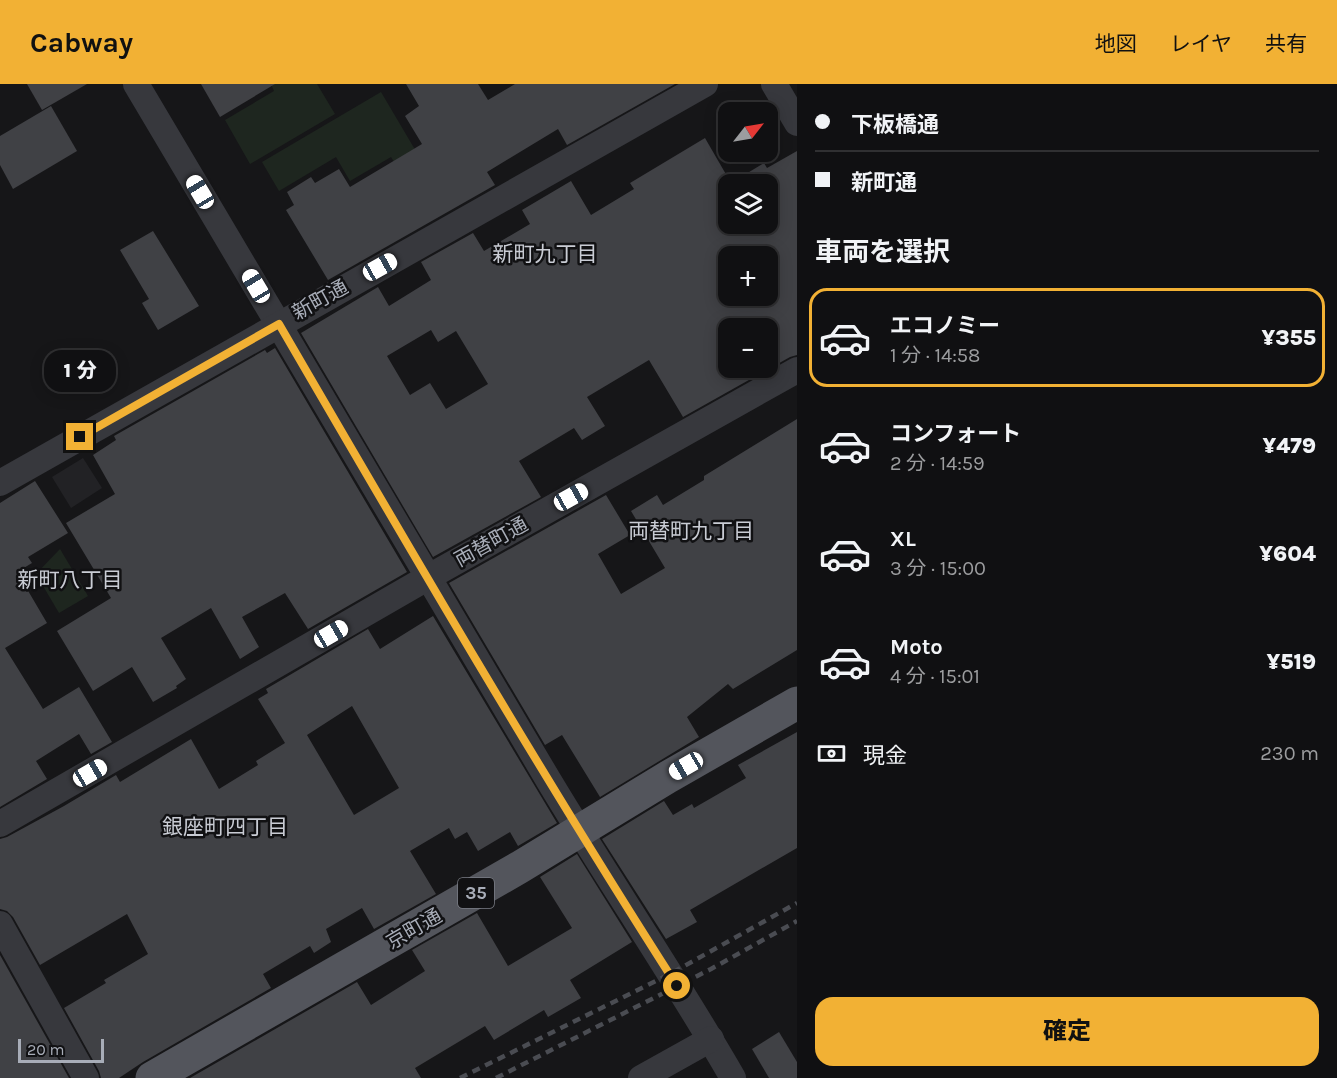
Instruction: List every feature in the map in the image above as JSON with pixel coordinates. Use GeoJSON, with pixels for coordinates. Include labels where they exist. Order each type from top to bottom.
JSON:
{"type":"FeatureCollection","features":[{"type":"Feature","properties":{"kind":"main road","name":"京町通"},"geometry":{"type":"LineString","coordinates":[[152,1078],[580,832],[668,777],[797,703]]}},
{"type":"Feature","properties":{"kind":"street"},"geometry":{"type":"LineString","coordinates":[[136,84],[427,578],[580,832],[734,1078]]}},
{"type":"Feature","properties":{"kind":"street","name":"新町通"},"geometry":{"type":"LineString","coordinates":[[0,483],[705,84]]}},
{"type":"Feature","properties":{"kind":"street"},"geometry":{"type":"LineString","coordinates":[[774,84],[797,123]]}},
{"type":"Feature","properties":{"kind":"street","name":"両替町通"},"geometry":{"type":"LineString","coordinates":[[0,824],[427,578],[797,370]]}},
{"type":"Feature","properties":{"kind":"street"},"geometry":{"type":"LineString","coordinates":[[0,924],[87,1078]]}},
{"type":"Feature","properties":{"kind":"street"},"geometry":{"type":"LineString","coordinates":[[641,1078],[711,1039]]}},
{"type":"Feature","properties":{"kind":"shaded area"},"geometry":{"type":"Polygon","coordinates":[[[271,84],[317,84],[335,114],[250,164],[225,120],[274,91],[271,84]]]}},
{"type":"Feature","properties":{"kind":"shaded area"},"geometry":{"type":"Polygon","coordinates":[[[381,92],[417,153],[396,165],[391,157],[350,181],[336,157],[279,191],[262,162],[381,92]]]}},
{"type":"Feature","properties":{"kind":"shaded area"},"geometry":{"type":"Polygon","coordinates":[[[83,458],[102,488],[71,508],[52,477],[83,458]]]}},
{"type":"Feature","properties":{"kind":"shaded area"},"geometry":{"type":"Polygon","coordinates":[[[60,549],[88,596],[59,613],[36,574],[60,549]]]}},
{"type":"Feature","properties":{"kind":"building"},"geometry":{"type":"Polygon","coordinates":[[[27,84],[87,84],[42,110],[27,84]]]}},
{"type":"Feature","properties":{"kind":"building"},"geometry":{"type":"Polygon","coordinates":[[[201,84],[275,84],[220,117],[201,84]]]}},
{"type":"Feature","properties":{"kind":"building"},"geometry":{"type":"Polygon","coordinates":[[[406,84],[478,84],[488,100],[515,84],[675,84],[567,145],[558,129],[487,172],[495,185],[328,280],[286,210],[294,205],[287,192],[311,177],[315,183],[339,169],[350,187],[422,144],[405,116],[419,106],[406,84]]]}},
{"type":"Feature","properties":{"kind":"building"},"geometry":{"type":"Polygon","coordinates":[[[51,106],[77,151],[13,189],[0,165],[0,136],[51,106]]]}},
{"type":"Feature","properties":{"kind":"building"},"geometry":{"type":"Polygon","coordinates":[[[705,138],[726,174],[718,174],[718,234],[778,234],[778,174],[746,174],[764,163],[767,168],[797,151],[797,355],[778,364],[778,318],[718,318],[718,378],[753,378],[683,417],[649,360],[587,397],[605,426],[582,440],[574,428],[519,461],[541,497],[433,557],[301,333],[378,287],[389,306],[431,280],[421,262],[473,233],[484,251],[530,224],[522,210],[571,181],[591,215],[634,189],[630,183],[705,138]],[[431,330],[387,356],[410,395],[430,383],[446,409],[488,384],[456,331],[438,342],[431,330]]]}},
{"type":"Feature","properties":{"kind":"building"},"geometry":{"type":"Polygon","coordinates":[[[153,231],[199,306],[158,330],[142,303],[149,299],[120,250],[153,231]]]}},
{"type":"Feature","properties":{"kind":"building"},"geometry":{"type":"Polygon","coordinates":[[[275,348],[407,572],[308,629],[285,593],[242,617],[259,647],[240,659],[211,608],[161,638],[186,679],[176,686],[177,688],[153,702],[132,667],[93,691],[57,631],[111,598],[66,523],[115,494],[93,455],[116,440],[114,436],[265,350],[267,353],[275,348]]]}},
{"type":"Feature","properties":{"kind":"building"},"geometry":{"type":"Polygon","coordinates":[[[797,419],[797,650],[733,689],[728,684],[687,717],[699,737],[600,797],[562,735],[545,745],[449,583],[606,495],[630,535],[598,554],[621,594],[665,568],[631,511],[657,495],[663,505],[704,480],[704,476],[797,419]]]}},
{"type":"Feature","properties":{"kind":"building"},"geometry":{"type":"Polygon","coordinates":[[[35,481],[68,533],[28,557],[32,563],[17,572],[47,623],[5,648],[43,709],[79,687],[112,742],[91,754],[79,734],[36,761],[47,779],[0,807],[0,503],[35,481]]]}},
{"type":"Feature","properties":{"kind":"building"},"geometry":{"type":"Polygon","coordinates":[[[433,616],[557,823],[518,846],[510,832],[478,851],[467,832],[455,839],[449,828],[410,851],[436,894],[374,929],[362,908],[326,929],[331,942],[314,953],[310,946],[263,974],[271,988],[119,1078],[101,1078],[64,1008],[106,983],[104,980],[148,954],[127,914],[40,965],[13,917],[7,911],[0,909],[0,839],[64,806],[116,775],[120,782],[191,739],[219,789],[258,765],[256,761],[285,743],[258,699],[268,693],[266,689],[368,629],[380,649],[433,616]],[[352,706],[307,735],[354,815],[399,788],[352,706]]]}},
{"type":"Feature","properties":{"kind":"building"},"geometry":{"type":"Polygon","coordinates":[[[797,732],[797,848],[690,910],[697,922],[666,939],[602,839],[664,801],[673,815],[692,804],[694,808],[746,778],[738,765],[797,732]]]}},
{"type":"Feature","properties":{"kind":"building"},"geometry":{"type":"Polygon","coordinates":[[[577,854],[632,942],[570,980],[581,998],[548,1017],[544,1010],[494,1040],[485,1026],[415,1068],[421,1078],[190,1078],[357,982],[371,1005],[425,971],[412,950],[477,913],[508,966],[572,928],[540,877],[577,854]]]}},
{"type":"Feature","properties":{"kind":"building"},"geometry":{"type":"Polygon","coordinates":[[[0,955],[69,1078],[0,1078],[0,955]]]}},
{"type":"Feature","properties":{"kind":"building"},"geometry":{"type":"Polygon","coordinates":[[[779,1032],[797,1062],[797,1078],[769,1078],[752,1049],[779,1032]]]}},
{"type":"Feature","properties":{"kind":"railway"},"geometry":{"type":"LineString","coordinates":[[460,1078],[670,974],[797,903]]}},
{"type":"Feature","properties":{"kind":"railway"},"geometry":{"type":"LineString","coordinates":[[496,1078],[711,969],[797,921]]}},
{"type":"Feature","properties":{"kind":"district","name":"新町九丁目"},"geometry":{"type":"Point","coordinates":[545,254]}},
{"type":"Feature","properties":{"kind":"district","name":"両替町九丁目"},"geometry":{"type":"Point","coordinates":[691,531]}},
{"type":"Feature","properties":{"kind":"district","name":"新町八丁目"},"geometry":{"type":"Point","coordinates":[70,580]}},
{"type":"Feature","properties":{"kind":"district","name":"銀座町四丁目"},"geometry":{"type":"Point","coordinates":[225,827]}},
{"type":"Feature","properties":{"kind":"route"},"geometry":{"type":"LineString","coordinates":[[80,437],[279,324],[427,578],[580,832],[677,986]]}}]}
